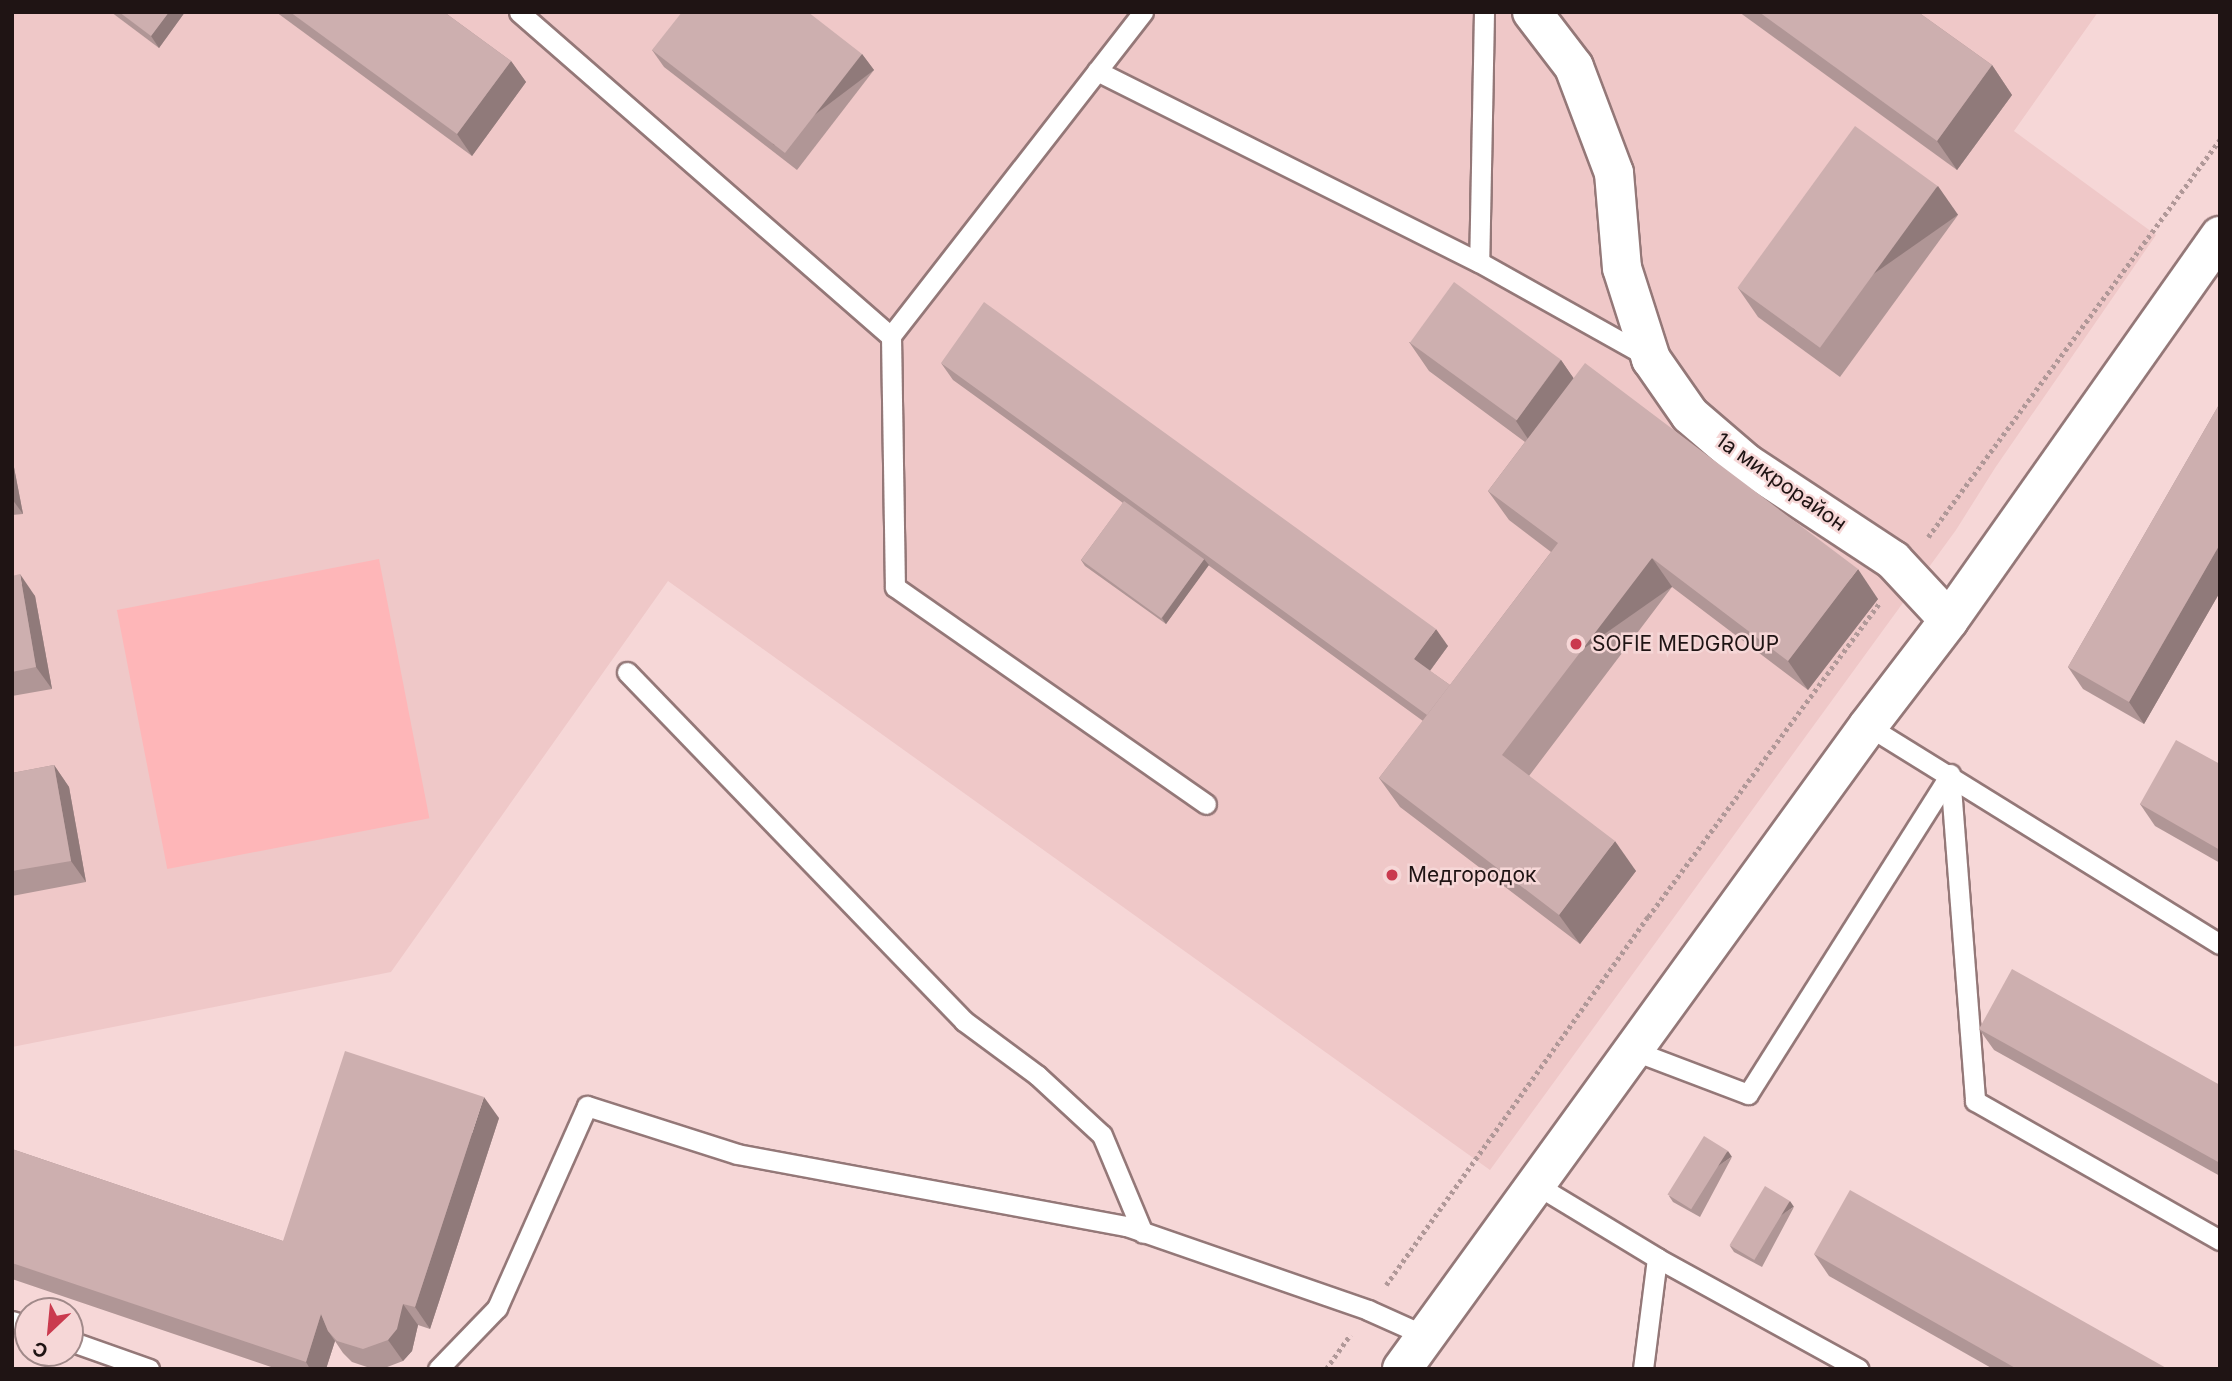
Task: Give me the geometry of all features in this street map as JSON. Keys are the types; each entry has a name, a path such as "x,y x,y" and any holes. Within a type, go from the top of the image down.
{"street":[{"name":"1а микрорайон","path":"1532,12 1574,67 1614,173 1622,268 1651,359 1690,415 1746,463 1893,560 1949,620"},
{"path":"1402,1369 1868,726 1949,620 2220,236"}],"lane":[{"path":"519,12 891,336"},
{"path":"1143,12 891,336 895,587 1206,804"},
{"path":"1479,262 1484,12"},
{"path":"1097,71 1479,262 1651,359"},
{"path":"627,673 964,1021 1037,1075 1102,1135 1143,1233"},
{"path":"1868,726 1950,774 2220,944"},
{"path":"1632,1050 1748,1094 1950,774"},
{"path":"1950,774 1975,1101 2220,1240"},
{"path":"438,1369 497,1308 586,1106 737,1154 1126,1226 1368,1310 1426,1336"},
{"path":"1535,1184 1657,1258 1859,1369"},
{"path":"1643,1369 1657,1258"},
{"path":"84,1346 149,1369"}],"path":[{"path":"1326,1369 1648,917 2220,140"}],"shaded area":[{"name":"Медгородок","path":"12,12 2098,12 2014,131 2156,235 1995,468 1956,530 1490,1170 668,581 391,972 12,1047"},
{"path":"379,559 429,818 167,869 117,610"}],"building":[{"path":"119,12 169,12 151,36"},
{"path":"290,12 444,12 511,61 457,134"},
{"path":"682,12 808,12 862,54 785,153 652,50"},
{"path":"1759,12 1918,12 1992,65 1937,141"},
{"path":"1855,126 1938,186 1820,348 1737,288"},
{"path":"1454,282 1561,360 1517,420 1410,343"},
{"path":"984,302 1436,629 1414,659 1450,685 1427,715 941,363"},
{"name":"SOFIE MEDGROUP","path":"1585,363 1858,569 1788,661 1652,558 1502,755 1615,841 1559,915 1379,778 1558,543 1488,491"},
{"path":"2220,403 2220,544 2129,702 2068,667"},
{"path":"1124,501 1204,559 1161,618 1081,560"},
{"path":"20,574 36,667 12,672 12,576"},
{"path":"2176,740 2220,764 2220,850 2140,804"},
{"path":"54,765 71,861 12,871 12,773"},
{"path":"2012,969 2220,1085 2220,1163 1979,1029"},
{"path":"345,1051 484,1097 415,1307 403,1304 397,1329 388,1340 363,1349 337,1341 328,1331 321,1314 306,1362 12,1263 12,1149 283,1241"},
{"path":"1704,1136 1728,1151 1691,1209 1667,1195"},
{"path":"1765,1186 1790,1201 1754,1260 1729,1245"},
{"path":"1850,1190 2168,1369 2017,1369 1814,1254"}],"place":[{"name":"SOFIE MEDGROUP","path":"1576,644"},
{"name":"Медгородок","path":"1392,875"}]}
